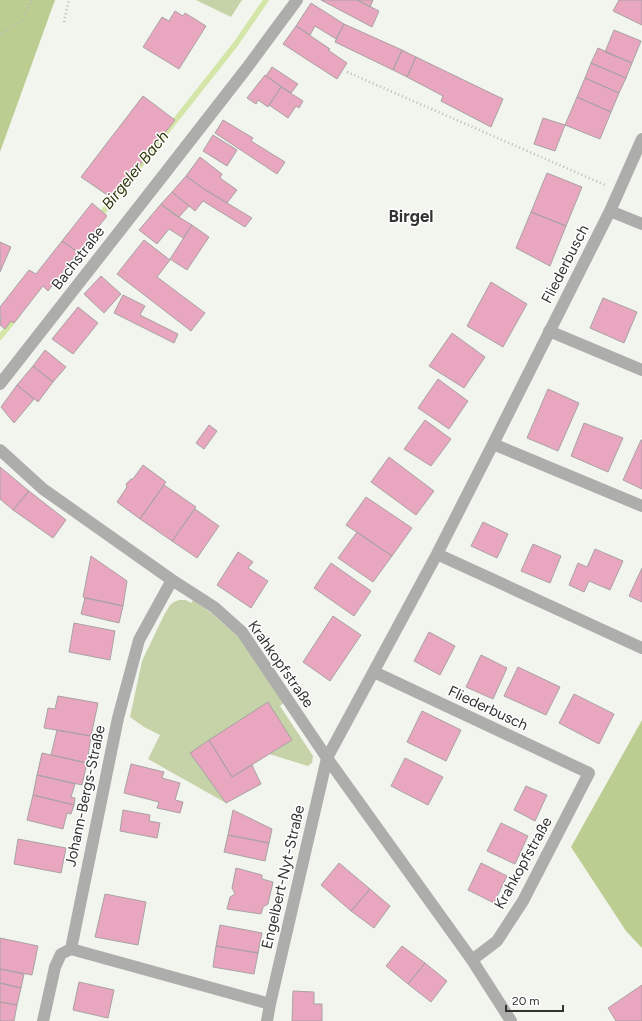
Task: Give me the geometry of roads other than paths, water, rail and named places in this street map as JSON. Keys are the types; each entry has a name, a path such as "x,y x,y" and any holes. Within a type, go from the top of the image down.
{"street":[{"name":"Bachstraße","path":"2,378 180,154 297,0"},
{"name":"Fliederbusch","path":"327,758 437,554 493,444 610,211 642,139"},
{"path":"610,211 642,224"},
{"path":"549,330 642,370"},
{"path":"493,444 642,506"},
{"name":"Krahkopfstraße","path":"0,450 43,489 172,580 214,607 242,632 327,758 472,960 511,1021"},
{"path":"437,554 642,648"},
{"name":"Johann-Bergs-Straße","path":"71,948 118,718 139,640 172,580"},
{"name":"Fliederbusch","path":"374,672 589,773"},
{"name":"Engelbert-Nyt-Straße","path":"267,1021 327,758"},
{"name":"Krahkopfstraße","path":"472,960 497,941 522,901 589,773"},
{"path":"43,1021 55,967 60,954 71,948 270,1004"}],"waterway":[{"name":"Birgeler Bach","path":"99,217 235,45 266,0"},
{"name":"Birgeler Bach","path":"0,337 17,316"}],"district":[{"name":"Birgel","path":"411,216"}]}
